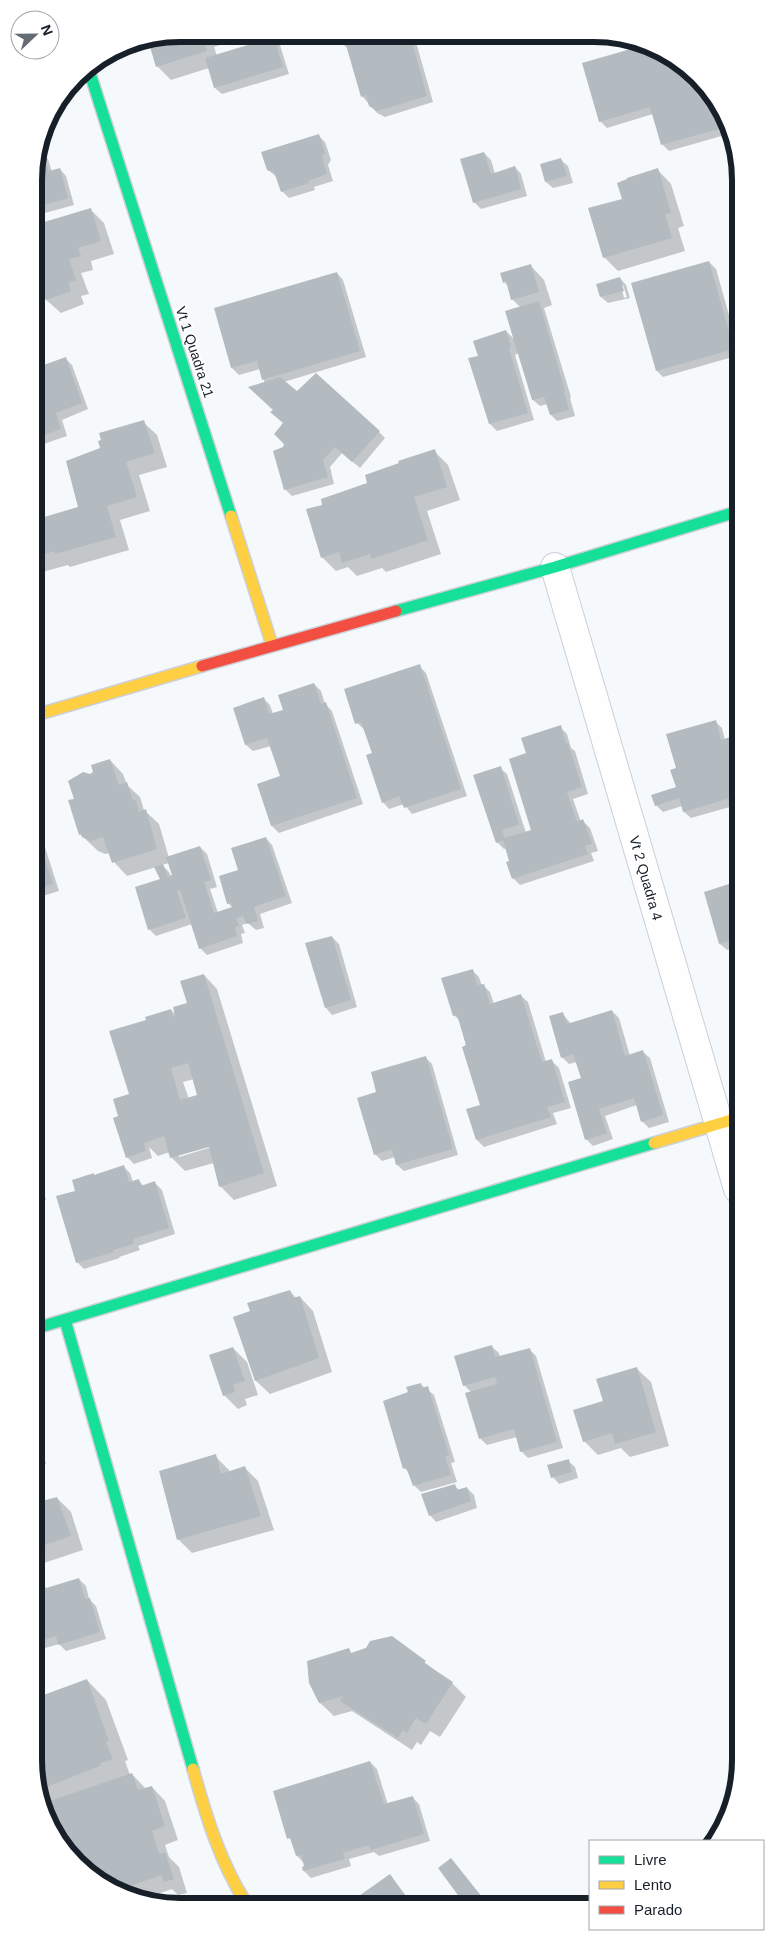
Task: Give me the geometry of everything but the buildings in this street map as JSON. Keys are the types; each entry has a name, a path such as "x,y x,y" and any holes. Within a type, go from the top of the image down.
{"street":[{"name":"Vt 1 Quadra 21","path":"91,76 272,645"},
{"path":"43,713 272,645 555,567 732,513"},
{"name":"Vt 2 Quadra 4","path":"555,567 728,1121 731,1144"},
{"path":"43,1326 728,1121"},
{"path":"65,1320 205,1813 223,1861 243,1898"}],"traffic: fast":[{"path":"91,76 231,516"},
{"path":"396,611 555,567 732,513"},
{"path":"43,1326 654,1143"},
{"path":"65,1320 193,1769"}],"traffic: slow":[{"path":"231,516 272,645"},
{"path":"43,713 202,666"},
{"path":"654,1143 731,1120"},
{"path":"193,1769 221,1855 243,1898"}],"traffic: jam":[{"path":"202,666 396,611"}]}
